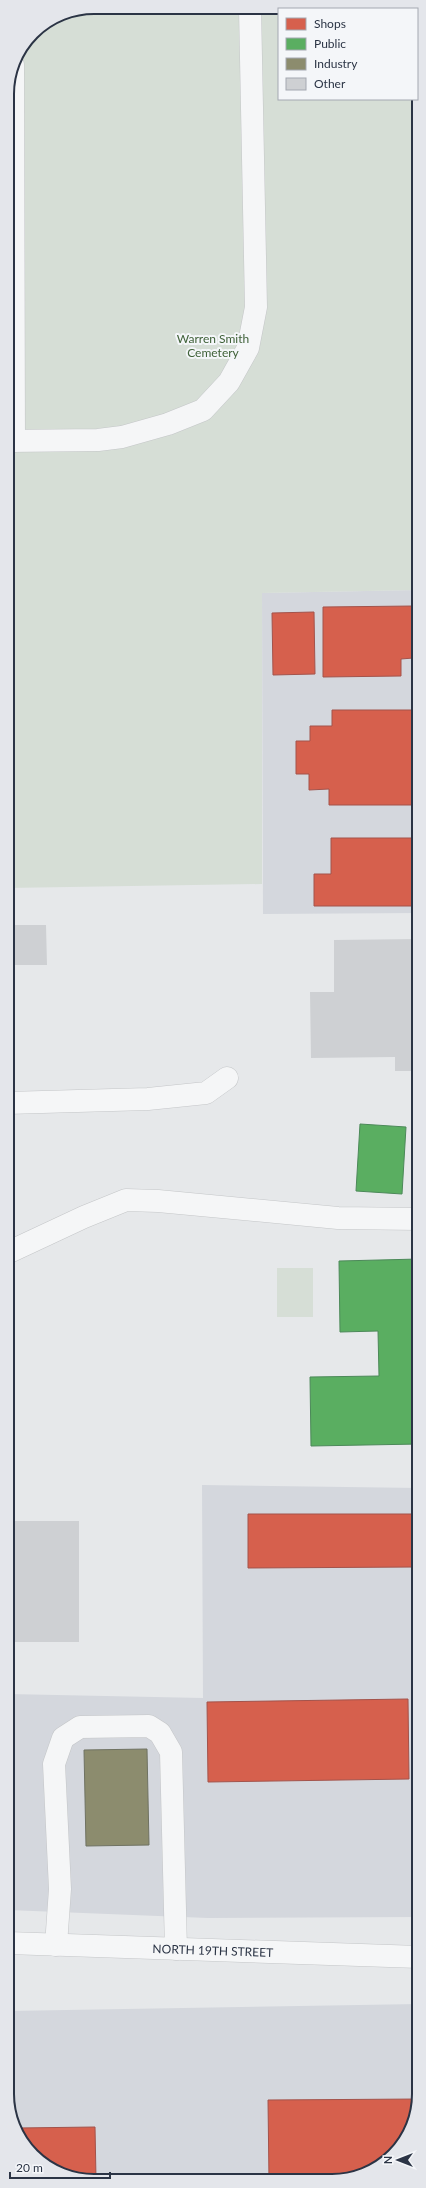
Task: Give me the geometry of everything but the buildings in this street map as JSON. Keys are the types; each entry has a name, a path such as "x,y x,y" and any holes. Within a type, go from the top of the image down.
{"street":[{"path":"14,441 98,440 122,437 168,424 203,410 229,382 248,348 256,307 250,14"},
{"path":"14,1103 148,1099 206,1093 227,1078"},
{"path":"14,1250 84,1217 126,1200 158,1201 338,1218 412,1218"},
{"path":"56,1944 60,1889 54,1764 63,1738 80,1727 149,1726 160,1733 171,1752 176,1949"},
{"name":"NORTH 19TH STREET","path":"14,1943 412,1957"}],"shaded area":[{"path":"412,590 412,913 263,914 262,593"},
{"path":"202,1485 412,1488 412,1917 208,1918 14,1910 14,1694 203,1698"},
{"path":"412,2004 412,2100 408,2120 398,2140 378,2140 378,2160 358,2170 332,2174 88,2174 68,2170 45,2158 27,2139 18,2120 14,2094 14,2011"}],"green space":[{"name":"Warren Smith Cemetery","path":"88,14 278,14 278,100 412,100 412,590 262,593 262,884 14,888 14,88 20,63 30,45 49,27 68,18"},
{"path":"277,1268 313,1268 313,1317 277,1317"}]}
